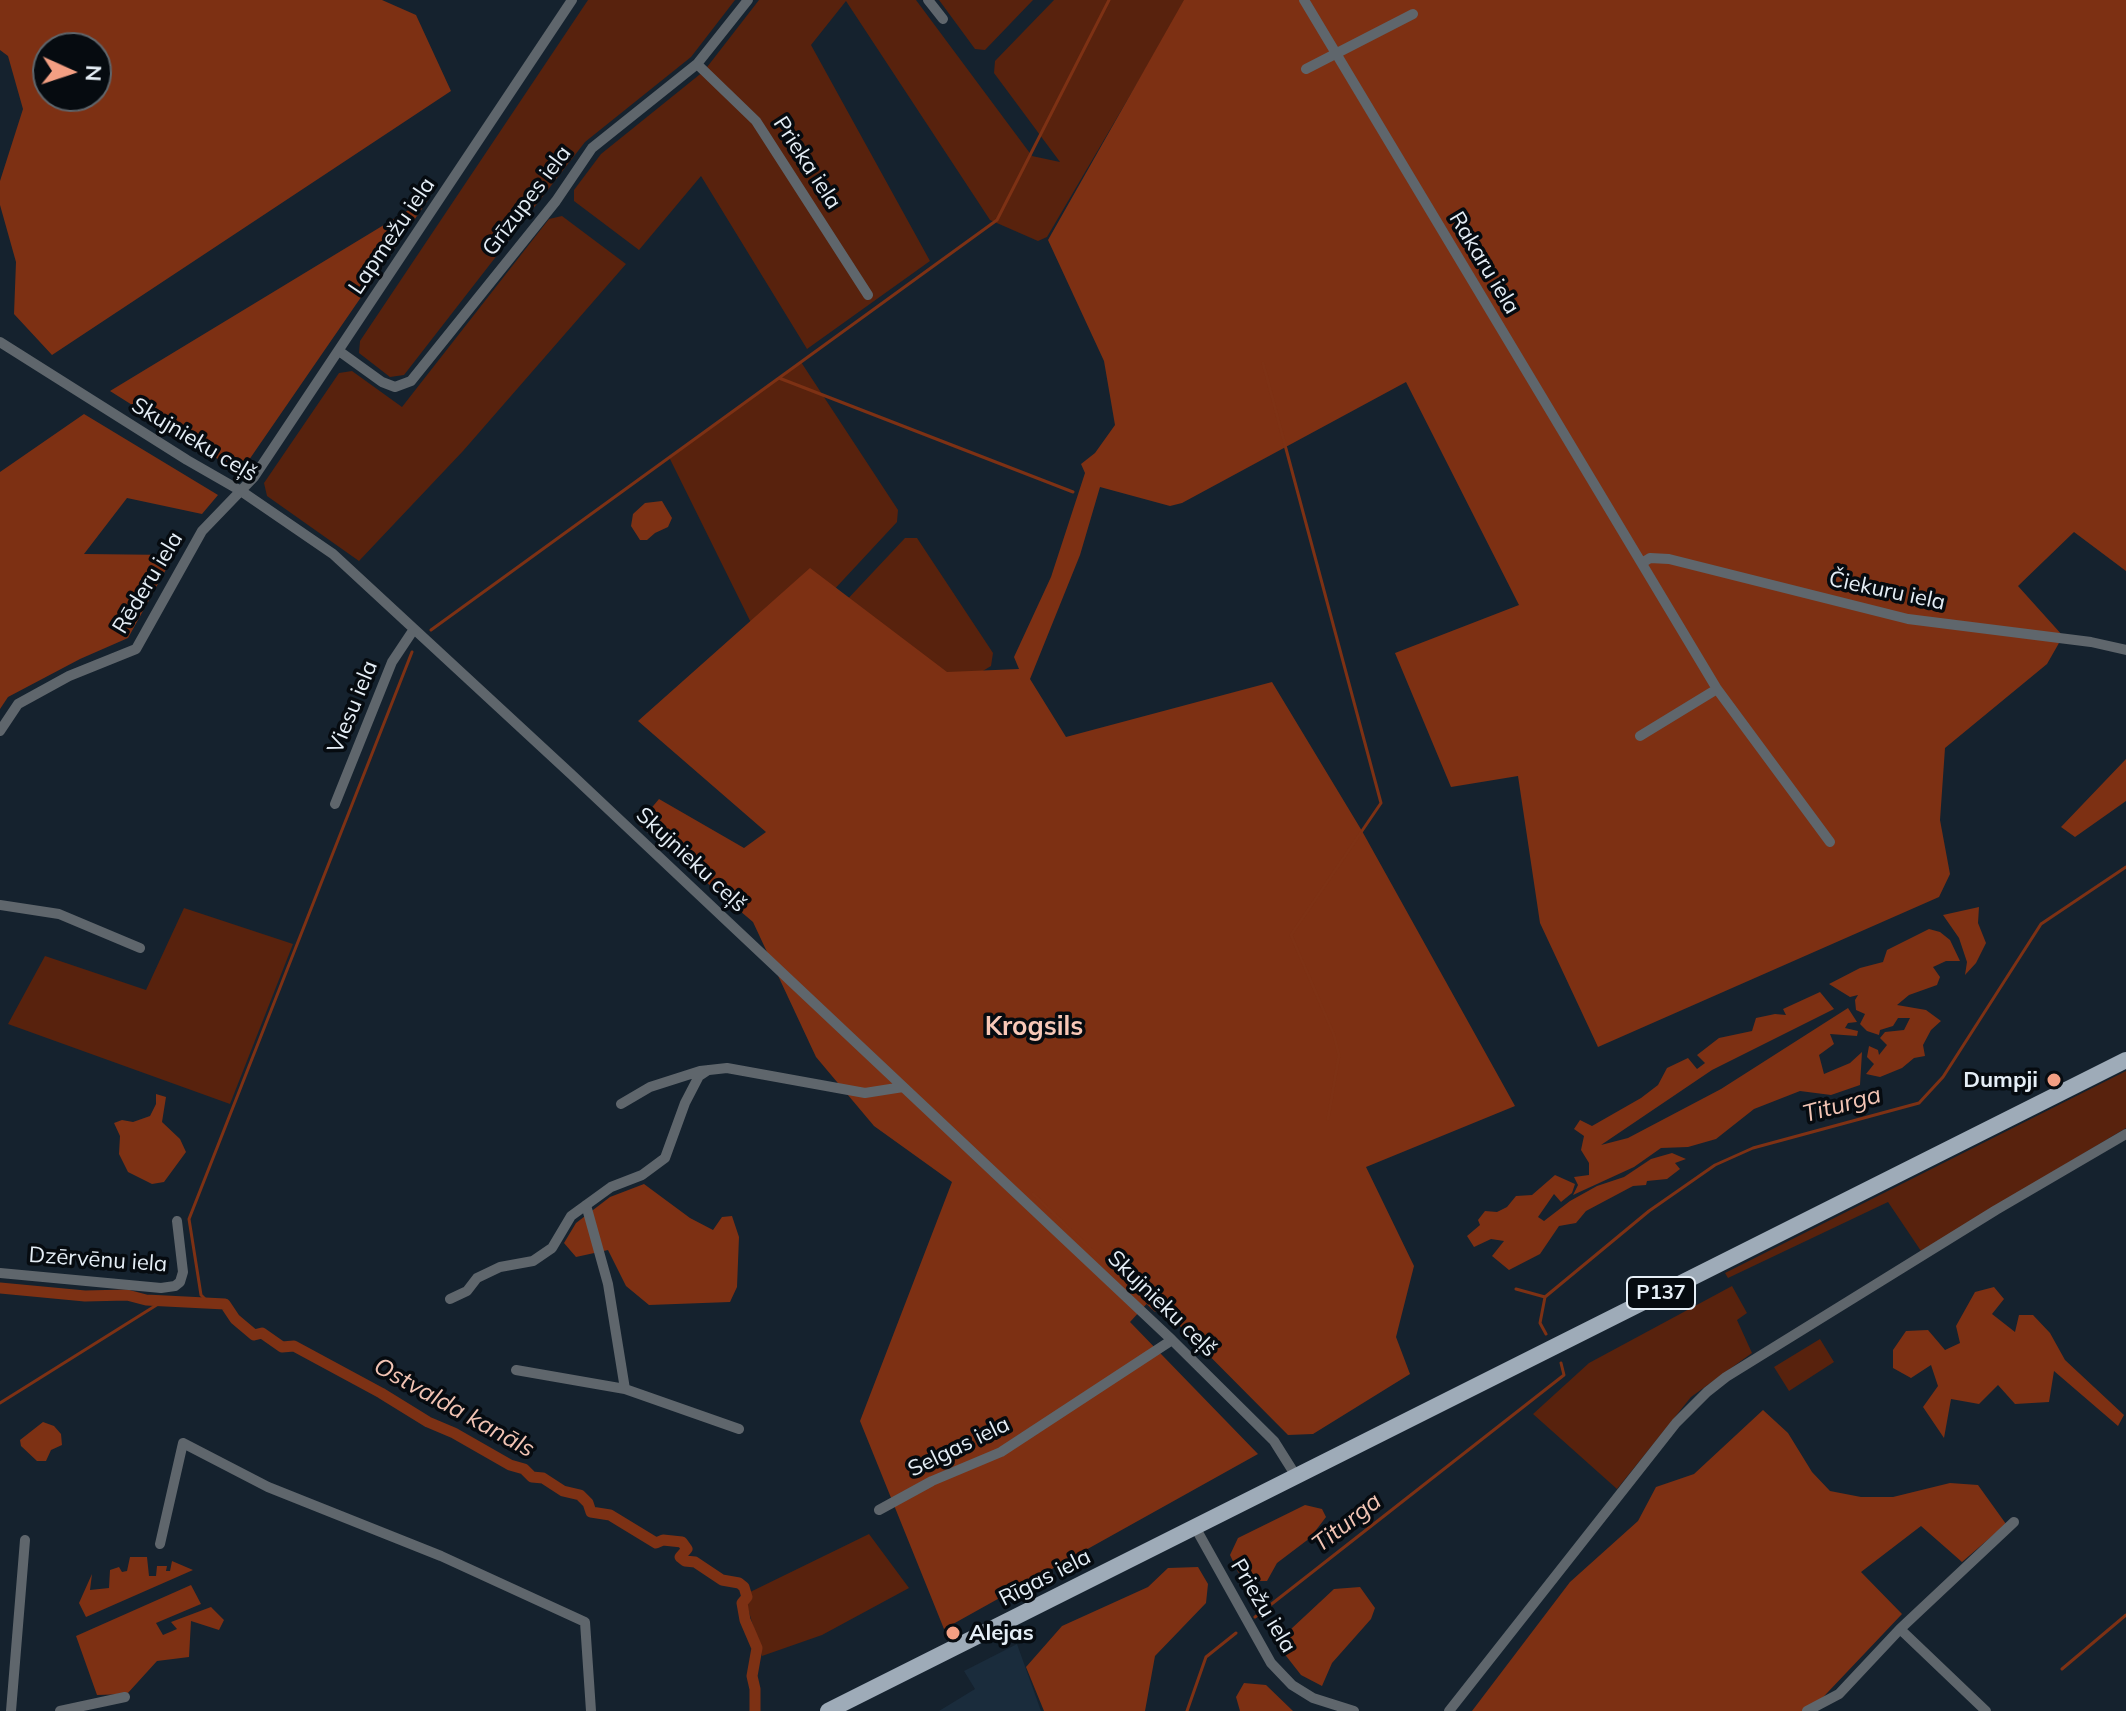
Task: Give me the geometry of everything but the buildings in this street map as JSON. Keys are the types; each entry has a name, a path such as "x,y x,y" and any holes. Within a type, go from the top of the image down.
{"main road":[{"name":"P137","path":"1195,1527 2126,1060"},
{"name":"Rīgas iela","path":"828,1711 1195,1527"}],"street":[{"name":"Lapmežu iela","path":"241,491 254,477 339,351 572,0"},
{"name":"Grīzupes iela","path":"339,351 382,382 395,387 411,381 556,201 592,148 697,64 748,0"},
{"path":"928,0 943,19"},
{"name":"Rakaru iela","path":"1304,0 1717,689 1830,842"},
{"path":"1306,69 1413,14"},
{"name":"Prieka iela","path":"697,64 756,121 868,295"},
{"name":"Skujnieku ceļš","path":"0,342 241,491 333,554 1172,1340 1274,1441 1296,1476"},
{"name":"Rēderu iela","path":"0,731 18,704 69,676 136,649 202,531 241,491"},
{"name":"Čiekuru iela","path":"1642,563 1650,558 1669,559 1908,619 2091,642 2126,650"},
{"name":"Viesu iela","path":"335,804 392,662 414,629"},
{"path":"1640,736 1717,689"},
{"path":"0,905 59,914 140,948"},
{"path":"621,1104 650,1087 708,1070 727,1068 865,1093 903,1087"},
{"path":"450,1299 467,1291 477,1278 500,1267 533,1261 552,1248 571,1216 611,1187 642,1175 665,1158 685,1103 699,1076 708,1070"},
{"path":"1449,1711 1676,1423 1707,1392 1726,1377 1983,1218 2126,1134"},
{"path":"586,1205 608,1284 625,1389"},
{"name":"Dzērvēnu iela","path":"0,1273 161,1288 175,1286 183,1272 177,1221"},
{"name":"Selgas iela","path":"879,1510 932,1481 1001,1452 1172,1340"},
{"path":"516,1370 625,1389 739,1429"},
{"path":"160,1544 183,1443 268,1487 441,1556 585,1622 591,1711"},
{"path":"1807,1711 1839,1694 1900,1629 2014,1522"},
{"name":"Priežu iela","path":"1195,1527 1271,1663 1292,1685 1313,1698 1354,1711"},
{"path":"11,1711 25,1540"},
{"path":"1900,1629 1986,1711"},
{"path":"60,1711 125,1697"}],"shaded area":[{"path":"0,0 382,0 416,15 451,91 52,355 14,314 16,262 0,205 0,181 23,109 8,56 0,50"},
{"path":"588,0 735,0 691,57 585,142 404,375 390,377 359,353 360,341"},
{"path":"759,0 916,0 1032,156 1060,162 994,73 995,61 1054,0 1186,0 1047,237 1038,241 990,220 846,1 811,45 930,261 807,349 701,176 639,250 574,201 574,190 601,154 704,71"},
{"path":"939,0 1033,0 985,50 975,49"},
{"path":"1184,0 2126,0 2126,571 2074,532 2018,586 2063,636 2047,664 1945,748 1940,820 1950,874 1939,897 1598,1047 1540,923 1518,776 1451,787 1395,653 1519,605 1406,382 1182,503 1170,506 1100,487 1080,555 1030,679 1066,737 1272,682 1362,831 1515,1106 1366,1167 1414,1266 1396,1337 1410,1374 1313,1434 1288,1435 1152,1298 1130,1322 1258,1454 944,1629 860,1421 952,1182 874,1126 816,1057 753,922 638,824 659,799 744,848 766,832 638,721 810,568 947,672 1019,669 1014,657 1051,577 1085,473 1081,464 1095,453 1115,425 1104,361 1048,240"},
{"path":"430,197 240,473 110,391"},
{"path":"562,216 626,264 463,451 359,561 267,496 264,483 339,373 352,371 402,407 549,219"},
{"path":"801,362 898,510 897,522 777,651 765,651 669,457"},
{"path":"84,414 218,495 202,514 127,498 84,554 174,555 128,638 8,697 0,709 0,472"},
{"path":"662,501 672,518 668,527 647,540 640,540 631,526 633,514 645,503"},
{"path":"905,538 917,538 993,653 991,666 833,762 782,669"},
{"path":"2126,759 2126,801 2075,837 2061,827"},
{"path":"1979,907 1978,923 1986,943 1976,963 1965,975 1967,962 1959,938 1943,915"},
{"path":"184,908 293,944 230,1104 8,1024 45,956 146,990"},
{"path":"1929,929 1940,932 1950,940 1960,961 1946,961 1933,967 1940,977 1937,985 1909,995 1897,1005 1926,1010 1941,1021 1931,1030 1923,1045 1925,1056 1914,1058 1902,1068 1880,1077 1866,1074 1874,1064 1867,1057 1869,1046 1878,1050 1879,1055 1887,1045 1880,1038 1885,1032 1904,1030 1910,1018 1898,1018 1893,1026 1880,1030 1879,1035 1867,1031 1860,1024 1865,1014 1856,1010 1858,995 1850,997 1829,984 1860,968 1883,962 1887,950"},
{"path":"1820,992 1834,1009 1712,1070 1601,1145 1628,1138 1721,1089 1848,1008 1857,1022 1848,1023 1845,1028 1858,1031 1857,1036 1830,1034 1834,1044 1819,1055 1824,1074 1850,1063 1862,1052 1860,1085 1831,1095 1800,1091 1754,1109 1716,1139 1688,1147 1661,1148 1634,1167 1573,1195 1578,1185 1574,1177 1589,1175 1589,1163 1581,1150 1584,1136 1574,1129 1580,1120 1592,1126 1658,1085 1667,1068 1688,1058 1697,1069 1705,1063 1697,1055 1719,1038 1752,1031 1756,1018 1786,1015 1783,1009"},
{"path":"2126,1071 2126,1128 1921,1251 1888,1202 1728,1278 1725,1273"},
{"path":"156,1094 166,1097 162,1122 180,1139 186,1152 164,1182 152,1184 128,1172 119,1154 120,1136 114,1123 122,1120 133,1122 150,1116 156,1104"},
{"path":"1672,1153 1686,1159 1675,1163 1680,1169 1667,1179 1633,1186 1586,1211 1576,1223 1559,1226 1540,1254 1509,1270 1492,1256 1504,1241 1491,1239 1474,1247 1467,1236 1480,1225 1478,1220 1485,1211 1497,1212 1507,1207 1516,1196 1532,1195 1555,1175 1575,1184 1572,1193 1561,1202 1554,1194 1538,1217 1544,1221 1597,1186 1624,1177 1651,1159"},
{"path":"644,1184 690,1218 713,1230 722,1217 732,1216 739,1237 737,1287 730,1302 649,1305 626,1286 608,1250 576,1257 564,1243 576,1223 610,1197"},
{"path":"1732,1286 1747,1313 1737,1320 1752,1353 1691,1397 1617,1489 1533,1414 1589,1363"},
{"path":"1994,1287 2004,1299 1992,1314 2015,1332 2019,1315 2033,1315 2050,1333 2065,1360 2124,1415 2118,1426 2054,1371 2049,1402 2015,1404 1998,1385 1979,1404 1951,1399 1944,1438 1923,1407 1938,1386 1931,1365 1911,1378 1893,1368 1893,1350 1906,1331 1928,1330 1945,1350 1960,1343 1956,1326 1975,1292"},
{"path":"1820,1339 1834,1362 1789,1391 1774,1367"},
{"path":"1763,1410 1788,1433 1812,1472 1830,1491 1861,1497 1893,1497 1950,1483 1978,1485 2006,1524 1962,1562 1921,1526 1861,1572 1902,1614 1810,1711 1472,1711 1570,1582 1638,1521 1656,1487 1694,1474"},
{"path":"43,1422 54,1426 61,1434 62,1445 51,1450 46,1461 37,1461 21,1446 20,1440"},
{"path":"1305,1505 1322,1509 1326,1517 1310,1538 1277,1563 1267,1581 1248,1581 1238,1572 1230,1555 1238,1538"},
{"path":"869,1534 909,1588 822,1635 762,1656 744,1595"},
{"path":"130,1557 147,1557 149,1576 156,1576 157,1566 167,1566 166,1571 170,1571 172,1561 193,1570 86,1617 79,1603 92,1574 90,1590 109,1588 110,1570 119,1567 122,1572 127,1571"},
{"path":"1198,1567 1208,1584 1206,1603 1155,1656 1145,1711 1044,1711 1026,1667 1062,1626 1148,1587 1168,1568"},
{"path":"191,1585 201,1604 156,1623 163,1635 177,1629 171,1622 211,1607 224,1620 219,1630 191,1621 189,1657 157,1661 127,1694 97,1695 76,1636"},
{"path":"1360,1587 1375,1608 1371,1619 1332,1663 1322,1686 1301,1675 1276,1643 1334,1589"},
{"path":"1017,1644 1041,1711 939,1711 975,1689 964,1671"},
{"path":"1244,1683 1266,1685 1293,1711 1240,1711 1236,1697"}],"waterway":[{"path":"431,630 997,220 1109,0"},
{"path":"1263,363 1381,803 1291,935 1334,1035 1339,1055 1328,1119"},
{"path":"779,378 1073,492"},
{"path":"208,1302 201,1295 189,1219 412,652"},
{"name":"Titurga","path":"1546,1334 1540,1323 1545,1297 1649,1211 1715,1165 1753,1148 1919,1103 1943,1077 2041,924 2126,867"},
{"path":"1033,1194 1155,1310"},
{"name":"Ostvalda kanāls","path":"0,1288 225,1304 235,1319 254,1335 262,1333 282,1347 294,1346 428,1422 510,1465 524,1469 532,1477 543,1478 563,1491 580,1495 591,1512 610,1515 656,1543 663,1540 682,1542 687,1549 680,1557 685,1561 695,1562 722,1580 744,1587 747,1597 742,1603 745,1620 757,1648 752,1676 755,1711"},
{"path":"1516,1289 1545,1297"},
{"path":"0,1403 163,1301"},
{"name":"Titurga","path":"1255,1617 1564,1375 1561,1363"},
{"path":"2062,1669 2126,1615"},
{"name":"Titurga","path":"1187,1711 1206,1657 1236,1633"}],"place":[{"name":"Dumpji","path":"2054,1080"},
{"name":"Alejas","path":"953,1633"}],"district":[{"name":"Krogsils","path":"1034,1027"}]}
